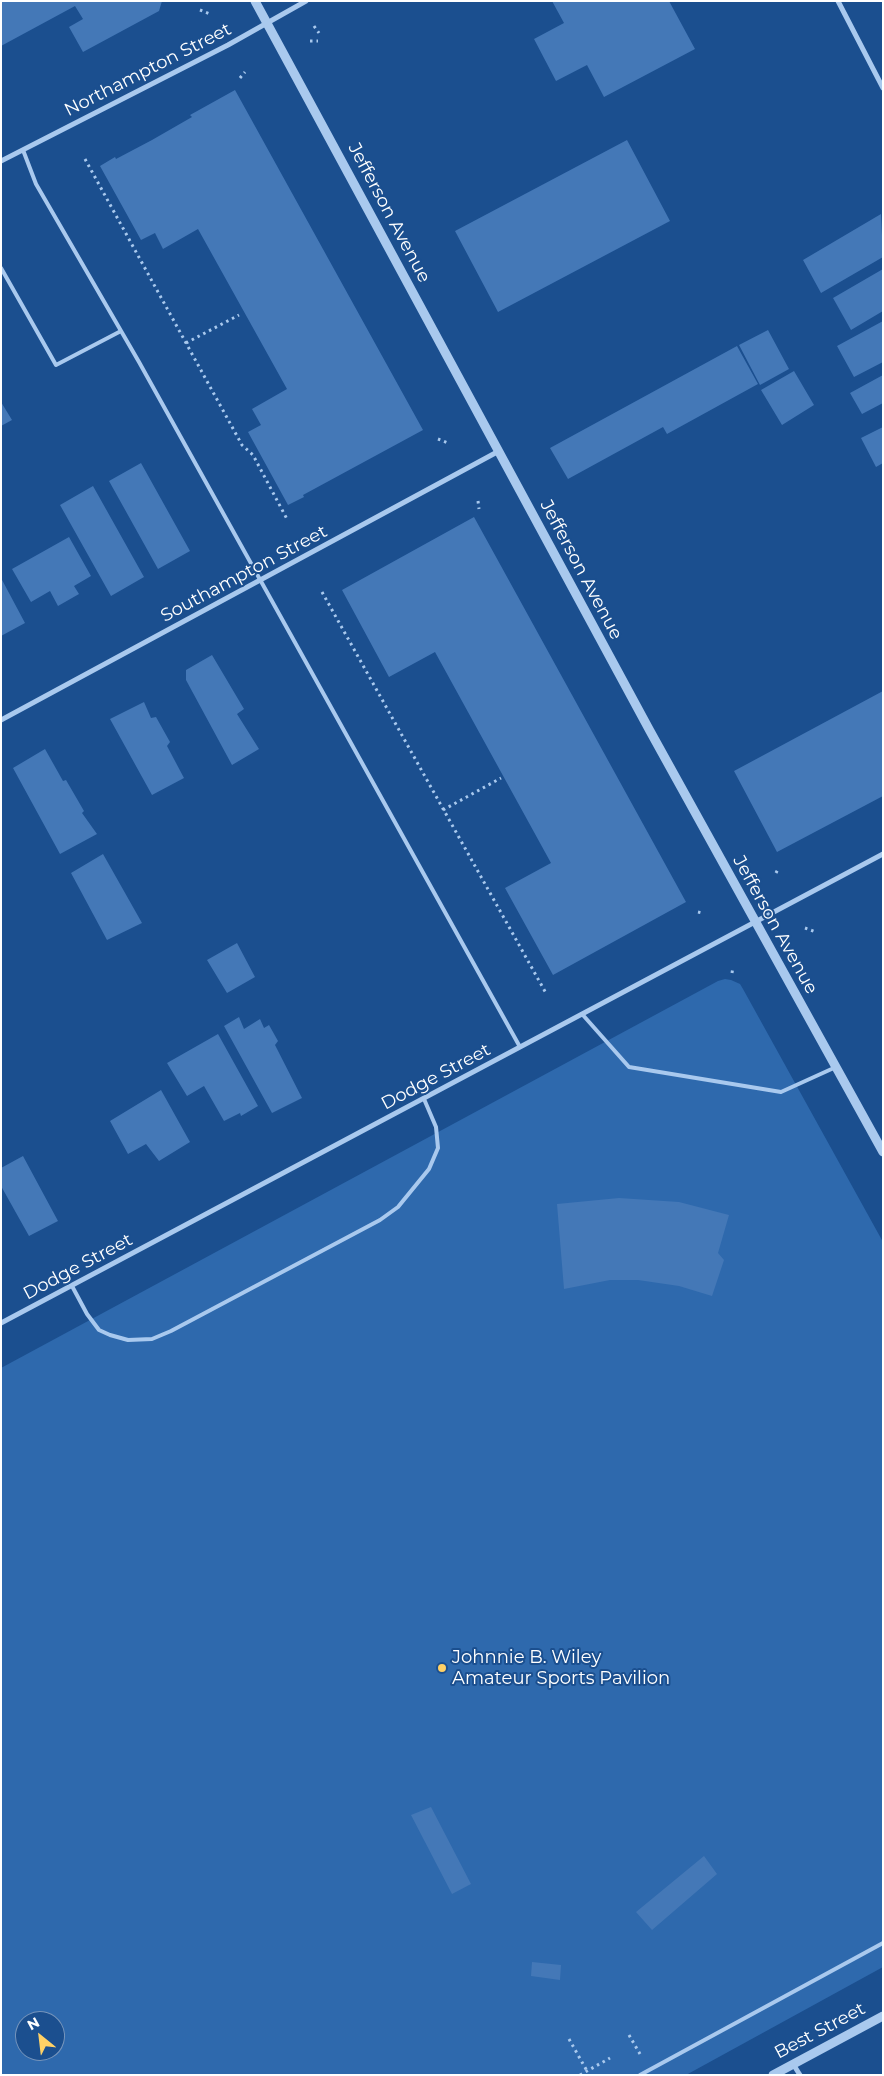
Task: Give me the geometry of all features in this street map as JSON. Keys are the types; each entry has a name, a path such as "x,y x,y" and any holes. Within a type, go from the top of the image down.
{"street":[{"name":"Jefferson Avenue","path":"255,1 755,922 883,1152"},
{"name":"Northampton Street","path":"1,161 267,24 306,1"},
{"path":"838,1 883,88"},
{"name":"Southampton Street","path":"1,720 499,452"},
{"name":"Dodge Street","path":"1,1323 883,854"},
{"name":"Best Street","path":"773,2075 883,2016"},
{"path":"793,2064 800,2075"}],"lane":[{"path":"23,150 36,184 121,331 520,1047"},
{"path":"1,268 56,365 121,331"},
{"path":"582,1014 629,1067 781,1092 836,1067"},
{"path":"72,1286 87,1314 99,1330 110,1335 128,1340 152,1339 189,1322 380,1220 398,1207 429,1169 438,1148 436,1127 424,1099"},
{"path":"640,2075 883,1943"}],"path":[{"path":"200,10 210,14"},
{"path":"314,26 319,33"},
{"path":"310,41 318,41"},
{"path":"240,78 245,72"},
{"path":"85,159 242,445 252,455 288,521"},
{"path":"186,343 239,314"},
{"path":"438,440 448,443"},
{"path":"478,501 479,509"},
{"path":"322,592 547,995"},
{"path":"443,810 501,778"},
{"path":"805,928 816,932"},
{"path":"732,973 733,967"},
{"path":"630,2035 641,2057"},
{"path":"569,2038 587,2070"},
{"path":"580,2075 610,2058"}],"shaded area":[{"name":"Johnnie B. Wiley Amateur Sports Pavilion","path":"725,979 740,984 883,1242 883,1967 686,2075 1,2075 1,1368 718,981"}],"building":[{"path":"1,1 162,1 159,11 83,52 69,27 83,19 75,6 1,46"},
{"path":"552,1 669,1 695,49 604,97 587,65 556,81 534,39 564,23"},
{"path":"235,90 423,430 288,505 248,432 261,425 252,409 287,389 198,229 163,249 155,233 141,240 100,166 152,140 192,117 190,115"},
{"path":"627,140 670,221 498,312 455,231"},
{"path":"881,214 883,257 821,293 803,260"},
{"path":"883,269 883,311 851,330 833,298"},
{"path":"883,321 883,362 854,377 837,346"},
{"path":"768,330 789,369 760,385 739,345"},
{"path":"737,346 758,384 667,434 663,427 568,479 550,448"},
{"path":"794,371 814,405 782,425 761,390"},
{"path":"883,375 883,403 862,414 850,393"},
{"path":"1,402 12,420 1,426"},
{"path":"883,427 883,463 876,467 861,438"},
{"path":"141,463 190,551 158,569 109,481"},
{"path":"93,486 144,577 111,596 60,505"},
{"path":"474,517 686,902 553,975 505,888 551,863 435,652 389,677 342,590"},
{"path":"69,537 91,576 74,586 79,594 58,606 50,591 31,602 12,569"},
{"path":"1,578 25,623 1,636"},
{"path":"212,655 244,709 237,714 259,749 232,765 186,680 186,670"},
{"path":"883,691 883,796 777,852 734,771"},
{"path":"144,702 151,718 156,717 170,742 167,746 184,778 152,795 110,719"},
{"path":"45,749 63,781 66,780 84,811 82,813 97,834 60,854 13,768"},
{"path":"103,854 142,923 107,940 71,873"},
{"path":"237,943 255,977 227,993 207,960"},
{"path":"239,1017 244,1029 260,1019 264,1028 269,1025 278,1041 275,1045 302,1098 272,1113 224,1026"},
{"path":"218,1034 258,1106 241,1116 240,1113 224,1121 204,1086 187,1096 167,1063"},
{"path":"161,1090 190,1142 159,1161 146,1144 128,1154 110,1121"},
{"path":"23,1156 58,1221 29,1236 1,1186 1,1168"},
{"path":"619,1198 679,1202 729,1215 718,1253 724,1260 712,1296 679,1286 638,1280 610,1280 564,1289 557,1204"},
{"path":"431,1807 471,1884 452,1894 411,1815"},
{"path":"704,1856 717,1874 652,1930 636,1912"},
{"path":"532,1962 561,1965 560,1980 531,1976"}],"place":[{"name":"Johnnie B. Wiley Amateur Sports Pavilion","path":"442,1668"}]}
